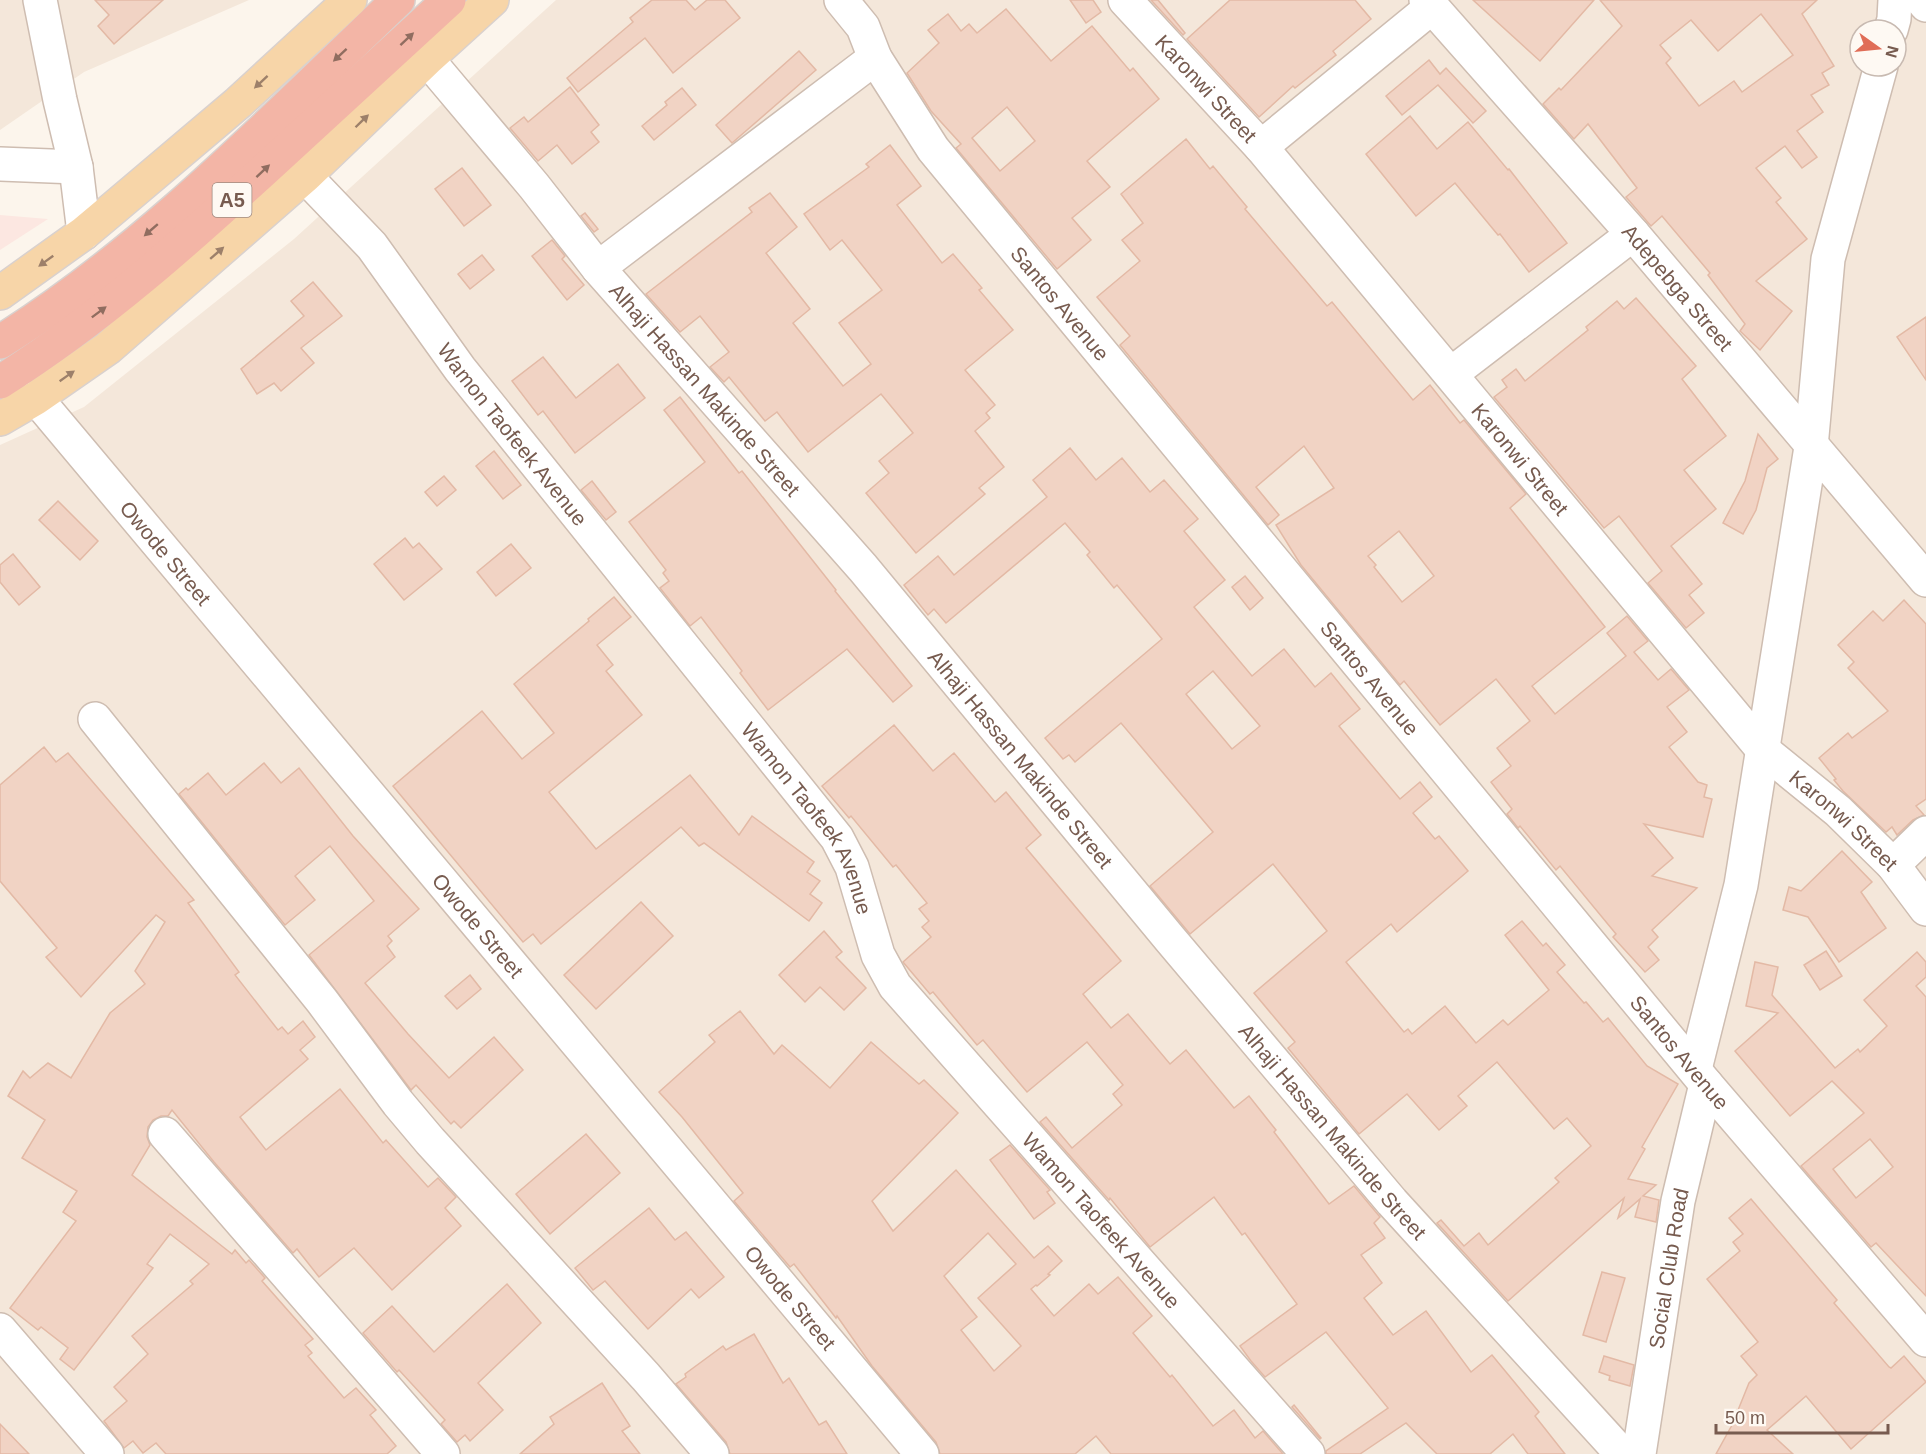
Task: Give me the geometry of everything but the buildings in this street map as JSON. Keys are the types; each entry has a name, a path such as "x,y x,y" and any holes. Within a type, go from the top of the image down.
{"highway":[{"name":"A5","path":"0,342 39,318 120,257 212,176 398,0"},
{"name":"A5","path":"0,382 47,352 136,284 232,200 449,0"}],"main road":[{"path":"0,293 84,233 238,103 350,0"},
{"path":"0,419 36,398 108,348 305,176 492,0"},
{"path":"0,441 36,398"}],"street":[{"path":"40,0 76,167 84,233"},
{"name":"Santos Avenue","path":"841,0 863,27 875,58 933,149 1701,1077 1926,1340"},
{"name":"Karonwi Street","path":"1125,0 1261,147 1763,750 1838,811 1893,865 1926,909"},
{"path":"1894,18 1895,0"},
{"path":"1922,0 1926,5"},
{"path":"1261,147 1429,4"},
{"name":"Adepebga Street","path":"1429,4 1633,234 1811,447 1926,580"},
{"path":"598,268 875,58"},
{"name":"Alhaji Hassan Makinde Street","path":"427,59 534,186 598,268 863,568 1170,939 1392,1202 1622,1454"},
{"name":"Social Club Road","path":"1639,1454 1678,1201 1741,885 1811,447 1828,259 1878,78"},
{"path":"0,164 76,167"},
{"name":"Wamon Taofeek Avenue","path":"305,176 372,246 460,369 837,838 852,867 878,955 896,986 1308,1454"},
{"path":"1451,374 1633,234"},
{"name":"Owode Street","path":"36,398 922,1454"},
{"path":"95,719 322,1001 398,1103 646,1377 712,1454"},
{"path":"1893,865 1926,833"},
{"path":"165,1134 443,1454"},
{"path":"0,1330 107,1454"}],"shaded area":[{"path":"0,0 249,0 84,72 0,130"},
{"path":"556,0 1926,0 1926,1454 0,1454 0,445 84,407 294,239"},
{"path":"0,215 48,219 0,250"}]}
